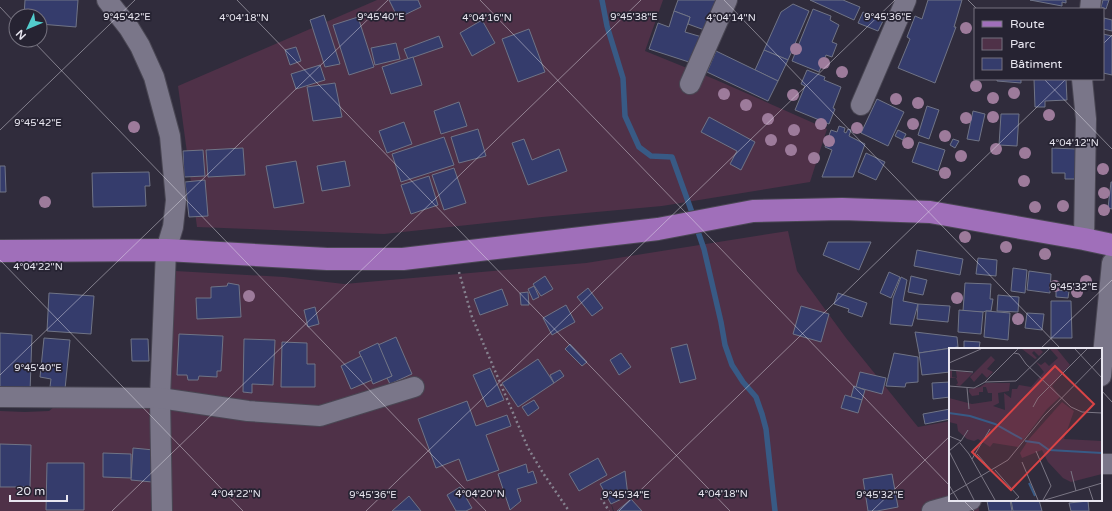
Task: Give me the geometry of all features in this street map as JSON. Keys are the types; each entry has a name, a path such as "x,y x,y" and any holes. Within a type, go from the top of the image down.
{"main road":[{"path":"0,251 166,250 327,259 402,259 658,228 753,211 842,209 930,212 1112,245"}],"street":[{"path":"107,0 129,28 154,77 170,136 176,200 173,227 166,250 160,398 162,511"},
{"path":"690,84 727,0"},
{"path":"861,105 906,0"},
{"path":"1082,80 1086,119 1084,239"},
{"path":"1102,366 1112,263"},
{"path":"0,397 160,398 248,411 320,416 414,387"},
{"path":"932,511 967,501"}],"path":[{"path":"452,253 472,317 528,448 569,511"},
{"path":"601,498 609,511"}],"green space":[{"path":"377,0 663,0 645,51 714,79 827,129 810,182 662,206 384,234 197,227 178,86"},
{"path":"788,231 797,271 846,338 918,427 949,421 949,501 978,501 979,511 614,511 609,497 613,511 0,511 0,411 49,411 60,402 152,401 175,271 284,277 344,284 586,263"}],"building":[{"path":"25,0 78,0 76,27 48,25 48,8 24,8"},
{"path":"389,0 418,0 421,7 398,18"},
{"path":"678,0 721,0 710,32 688,24 690,17 674,11"},
{"path":"810,0 843,0 860,7 854,20"},
{"path":"928,0 962,0 954,27 956,27 935,83 898,68 910,39 907,37 915,16 922,19"},
{"path":"1030,0 1066,0 1066,3 1062,2 1062,6"},
{"path":"1103,0 1109,0 1106,9 1101,7"},
{"path":"793,4 809,11 788,60 764,50 781,12"},
{"path":"813,9 831,16 830,20 839,25 832,42 837,44 832,57 826,55 819,72 792,61"},
{"path":"674,11 690,17 685,32 702,37 695,64 649,49 658,23 669,27"},
{"path":"863,12 883,21 878,31 858,23"},
{"path":"324,15 340,64 325,67 310,20"},
{"path":"358,17 374,67 349,75 333,25"},
{"path":"1104,18 1112,20 1112,31 1104,29"},
{"path":"482,20 495,43 472,56 460,33"},
{"path":"529,29 545,72 518,82 502,39"},
{"path":"1104,34 1112,36 1112,75 1104,73"},
{"path":"439,36 443,47 408,59 404,49"},
{"path":"396,43 400,59 375,65 371,48"},
{"path":"296,47 301,61 290,65 285,50"},
{"path":"764,50 788,60 778,81 755,70"},
{"path":"716,51 778,81 768,101 707,72"},
{"path":"413,57 422,85 391,94 382,67"},
{"path":"320,65 325,80 296,89 291,74"},
{"path":"807,70 825,77 824,80 841,87 829,124 795,110 805,86 801,84"},
{"path":"1021,80 1021,83 997,81"},
{"path":"1034,80 1066,80 1067,100 1045,101 1045,107 1035,107"},
{"path":"335,83 342,117 313,121 307,87"},
{"path":"877,99 904,112 888,146 861,133"},
{"path":"459,102 467,126 441,134 434,111"},
{"path":"927,106 939,110 929,139 918,135"},
{"path":"973,111 985,114 979,141 967,139"},
{"path":"1001,114 1019,114 1017,146 999,145"},
{"path":"709,117 755,142 741,170 730,164 737,151 701,132"},
{"path":"404,122 412,144 387,153 379,131"},
{"path":"839,126 845,128 844,132 846,133 848,129 851,130 849,136 865,144 853,177 822,177 832,150 825,147 831,130 837,132"},
{"path":"478,129 486,156 459,163 451,137"},
{"path":"898,130 906,134 903,140 895,136"},
{"path":"444,137 454,165 401,182 392,154"},
{"path":"524,139 532,160 559,149 567,171 528,185 512,143"},
{"path":"953,139 959,141 955,148 950,145"},
{"path":"919,142 945,150 938,171 912,162"},
{"path":"243,148 245,175 208,177 206,150"},
{"path":"1052,148 1076,149 1076,179 1065,179 1065,173 1052,173"},
{"path":"203,150 205,176 184,177 183,151"},
{"path":"866,153 885,162 876,180 858,172"},
{"path":"296,161 304,203 274,208 266,166"},
{"path":"345,161 350,186 322,191 317,166"},
{"path":"0,166 5,166 6,192 0,192"},
{"path":"454,168 466,203 444,210 432,175"},
{"path":"149,172 150,186 145,186 146,206 93,207 92,173"},
{"path":"429,176 438,205 411,214 401,185"},
{"path":"205,180 208,216 189,217 185,182"},
{"path":"1112,182 1112,209 1108,208"},
{"path":"828,242 871,242 859,270 823,255"},
{"path":"917,250 963,259 960,275 914,266"},
{"path":"978,258 997,260 996,276 976,274"},
{"path":"1013,268 1027,270 1025,293 1011,291"},
{"path":"1029,271 1051,274 1050,293 1027,290"},
{"path":"889,272 900,277 891,298 880,293"},
{"path":"545,276 553,289 541,296 533,284"},
{"path":"911,276 927,280 923,295 908,292"},
{"path":"901,277 907,280 903,301 918,304 912,326 890,324 893,298"},
{"path":"228,283 239,285 241,317 197,319 196,298 211,298 211,287 227,286"},
{"path":"965,283 991,284 990,299 993,299 991,311 963,311"},
{"path":"534,286 539,297 533,300 528,289"},
{"path":"588,288 603,308 592,316 577,297"},
{"path":"502,289 508,305 480,315 474,299"},
{"path":"1056,290 1069,291 1068,298 1056,297"},
{"path":"528,292 529,305 521,305 520,293"},
{"path":"49,293 94,296 91,334 47,331"},
{"path":"838,293 867,303 862,317 848,312 849,309 834,304"},
{"path":"998,295 1019,297 1018,312 997,311"},
{"path":"1051,301 1071,301 1072,338 1051,338"},
{"path":"918,304 950,306 948,322 917,319"},
{"path":"566,305 575,322 552,335 543,318"},
{"path":"801,306 829,314 821,342 793,334"},
{"path":"315,307 319,324 308,327 304,310"},
{"path":"959,310 983,312 981,334 958,332"},
{"path":"986,311 1010,313 1008,340 984,337"},
{"path":"1027,313 1044,314 1042,330 1025,328"},
{"path":"915,332 957,337 958,347 919,353"},
{"path":"0,333 32,335 30,392 0,390"},
{"path":"179,334 223,336 221,371 217,371 217,377 199,376 198,380 188,380 187,375 177,375"},
{"path":"396,337 412,374 390,384 387,378 392,376 378,345"},
{"path":"44,338 70,340 65,389 50,387 51,379 40,377"},
{"path":"131,339 148,339 149,361 132,361"},
{"path":"244,339 275,340 273,385 252,384 252,393 243,392"},
{"path":"964,341 980,342 979,348 964,348"},
{"path":"282,342 307,343 307,364 315,364 315,387 281,387"},
{"path":"378,343 392,376 373,384 359,352"},
{"path":"570,344 587,362 582,366 565,349"},
{"path":"687,344 696,379 680,383 671,348"},
{"path":"949,348 949,372 922,375 919,353"},
{"path":"621,353 631,367 619,375 610,360"},
{"path":"894,353 918,357 918,382 906,383 905,387 886,386"},
{"path":"361,356 372,380 351,389 341,366"},
{"path":"538,359 554,383 518,407 502,383"},
{"path":"490,368 504,400 487,407 473,375"},
{"path":"560,370 564,376 554,383 550,375"},
{"path":"860,372 886,378 882,394 856,387"},
{"path":"949,382 949,397 933,399 932,383"},
{"path":"854,386 865,390 862,400 851,397"},
{"path":"845,395 862,400 858,413 841,408"},
{"path":"534,400 539,408 528,416 522,407"},
{"path":"467,401 476,426 507,415 511,426 486,435 499,470 467,481 459,459 436,468 418,419"},
{"path":"949,409 949,419 925,424 923,414"},
{"path":"0,444 31,445 30,487 0,487"},
{"path":"133,448 154,450 152,482 131,480"},
{"path":"103,453 131,454 131,478 103,477"},
{"path":"598,458 607,475 579,491 569,474"},
{"path":"47,463 84,463 84,510 46,510"},
{"path":"526,464 528,473 533,471 537,483 517,489 521,501 510,510 498,474"},
{"path":"625,471 628,496 611,504 600,484"},
{"path":"892,474 898,507 868,511 863,479"},
{"path":"460,487 472,508 466,511 456,511 447,495"},
{"path":"409,496 421,511 392,511"},
{"path":"631,499 642,511 617,511"},
{"path":"987,501 1010,501 1012,511 989,511"},
{"path":"1011,501 1039,501 1042,511 1013,511"},
{"path":"1088,501 1089,511 1071,511 1069,503"}],"waterway":[{"path":"602,0 607,26 623,78 625,116 639,147 651,156 672,157 694,218"},
{"path":"696,226 704,249 725,345 732,365 743,382 756,397 762,414 766,429 775,511"}]}
